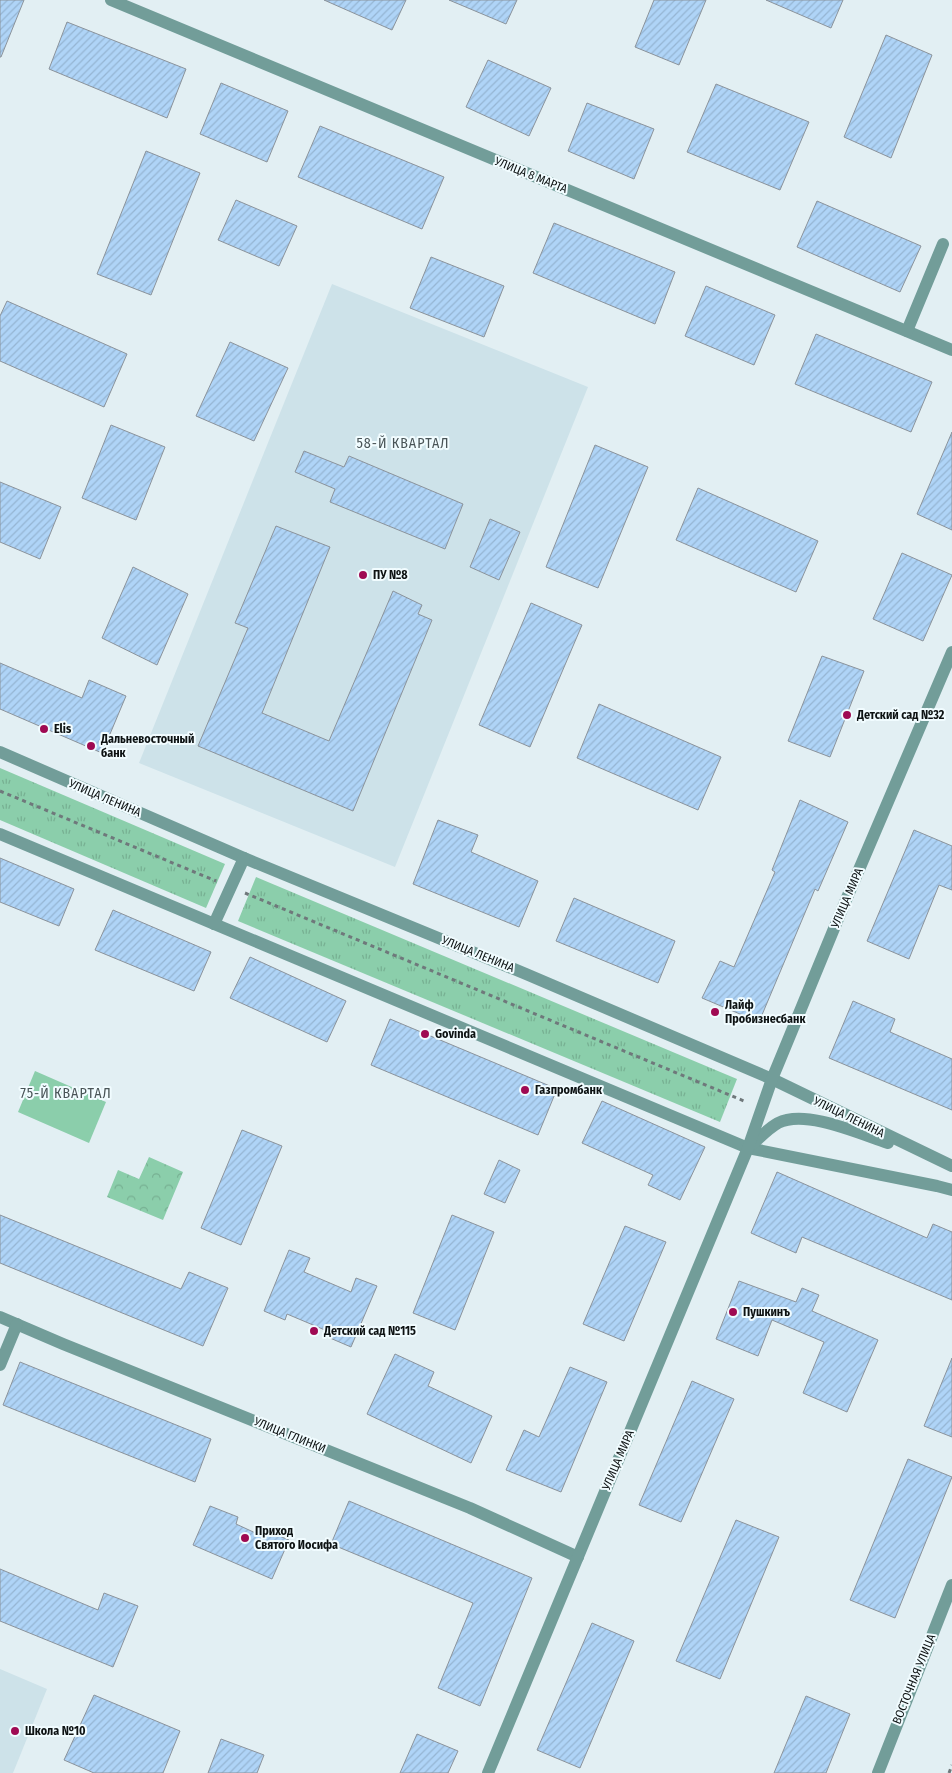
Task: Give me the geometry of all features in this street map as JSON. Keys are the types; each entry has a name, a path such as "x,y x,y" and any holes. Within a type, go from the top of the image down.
{"street":[{"name":"УЛИЦА 8 МАРТА","path":"111,0 952,350"},
{"path":"907,331 943,244"},
{"name":"УЛИЦА МИРА","path":"488,1773 748,1148 772,1079 843,906 952,652"},
{"name":"УЛИЦА ЛЕНИНА","path":"0,752 244,858 526,974 772,1079 952,1166"},
{"path":"0,834 748,1148 952,1190"},
{"path":"214,924 244,858"},
{"name":"УЛИЦА МИРА","path":"748,1148 779,1123 797,1119 819,1121 930,1156"},
{"name":"УЛИЦА ГЛИНКИ","path":"0,1316 470,1508 578,1557"},
{"path":"0,1365 17,1324"},
{"name":"ВОСТОЧНАЯ УЛИЦА","path":"878,1773 952,1585"}],"path":[{"path":"0,791 744,1101"},
{"path":"949,1773 952,1765"}],"shaded area":[{"name":"ПУ №8","path":"332,284 588,387 395,867 139,763"},
{"name":"Школа №10","path":"0,1669 47,1689 13,1773 0,1773"}],"green space":[{"path":"0,768 225,864 206,908 0,820"},
{"path":"256,877 737,1079 720,1122 238,921"},
{"path":"35,1071 106,1102 89,1143 18,1112"},
{"path":"149,1157 183,1172 163,1220 107,1197 118,1170 139,1179"}],"building":[{"path":"0,0 24,0 1,57 0,57"},
{"path":"324,0 406,0 392,30"},
{"path":"449,0 517,0 506,24"},
{"path":"654,0 706,0 679,65 635,47"},
{"path":"766,0 843,0 831,28"},
{"path":"67,22 186,69 167,118 49,69"},
{"path":"886,35 932,55 891,158 844,137"},
{"path":"488,60 551,88 529,136 466,107"},
{"path":"221,83 288,111 267,162 200,134"},
{"path":"716,84 809,122 780,190 687,152"},
{"path":"587,103 654,129 634,179 568,151"},
{"path":"320,126 444,177 422,229 298,177"},
{"path":"146,151 200,173 151,295 97,274"},
{"path":"236,200 297,226 279,266 218,240"},
{"path":"817,201 921,246 900,292 797,247"},
{"path":"554,223 675,272 655,324 533,273"},
{"path":"431,257 504,286 484,337 410,308"},
{"path":"706,286 775,315 754,365 685,336"},
{"path":"7,301 127,354 104,407 0,361 0,316"},
{"path":"816,334 932,382 911,432 795,384"},
{"path":"230,342 288,368 254,441 196,416"},
{"path":"111,425 165,447 136,520 82,498"},
{"path":"952,432 952,530 917,514"},
{"path":"595,445 648,467 598,588 546,567"},
{"path":"304,451 344,467 349,456 463,504 445,549 330,502 335,489 295,472"},
{"path":"0,482 61,507 40,559 0,542"},
{"path":"698,488 818,541 796,592 676,540"},
{"path":"490,519 520,532 499,580 470,567"},
{"path":"276,526 330,547 262,713 329,741 393,591 422,605 418,614 432,620 353,811 198,746 248,628 235,623"},
{"path":"902,553 952,575 923,641 873,619"},
{"path":"133,567 188,594 157,665 102,638"},
{"path":"531,603 582,625 530,747 479,725"},
{"path":"822,656 864,671 830,757 788,741"},
{"path":"0,663 82,698 89,680 126,696 102,753 0,709"},
{"path":"599,704 721,757 698,810 577,758"},
{"path":"800,800 848,822 818,891 815,889 759,1022 702,998 720,961 734,967 775,872 772,870"},
{"path":"438,820 478,835 471,852 538,881 519,927 413,884"},
{"path":"914,830 952,846 952,890 939,885 909,959 867,941"},
{"path":"0,858 74,889 59,926 0,902"},
{"path":"574,898 675,941 658,983 556,941"},
{"path":"113,910 211,952 194,991 95,950"},
{"path":"250,957 346,1001 327,1042 230,998"},
{"path":"853,1001 895,1019 890,1032 952,1059 952,1110 829,1058"},
{"path":"390,1019 557,1089 538,1135 371,1065"},
{"path":"602,1101 705,1147 680,1200 648,1185 653,1175 582,1143"},
{"path":"242,1130 282,1146 241,1245 201,1228"},
{"path":"499,1160 520,1170 505,1203 484,1194"},
{"path":"777,1172 927,1238 933,1224 952,1232 952,1300 802,1237 796,1253 751,1233"},
{"path":"0,1215 181,1289 189,1272 228,1288 203,1346 0,1263"},
{"path":"452,1215 494,1232 455,1330 413,1313"},
{"path":"625,1226 666,1242 624,1341 583,1324"},
{"path":"289,1250 310,1258 304,1272 351,1292 356,1278 377,1286 351,1347 330,1338 332,1333 287,1314 285,1320 264,1311"},
{"path":"739,1281 796,1302 802,1288 819,1295 812,1311 878,1340 847,1412 803,1393 824,1342 772,1320 758,1356 716,1339"},
{"path":"395,1354 434,1372 428,1386 492,1416 471,1463 367,1414"},
{"path":"952,1358 952,1437 924,1426"},
{"path":"20,1362 211,1439 195,1482 3,1405"},
{"path":"570,1367 607,1382 561,1492 506,1470 524,1430 539,1437"},
{"path":"692,1381 734,1399 681,1522 639,1505"},
{"path":"908,1459 952,1477 895,1618 850,1600"},
{"path":"349,1501 532,1578 480,1706 438,1688 473,1603 331,1544"},
{"path":"210,1506 238,1517 236,1524 262,1536 265,1530 289,1540 272,1579 193,1545"},
{"path":"736,1520 779,1537 720,1679 676,1661"},
{"path":"0,1569 98,1610 104,1593 138,1606 113,1667 0,1621"},
{"path":"592,1623 634,1641 580,1768 537,1750"},
{"path":"94,1695 180,1731 163,1773 94,1773 64,1760"},
{"path":"806,1696 850,1714 826,1773 774,1773"},
{"path":"417,1734 458,1751 448,1773 400,1773"},
{"path":"221,1739 264,1755 257,1773 208,1773"}],"place":[{"name":"ПУ №8","path":"363,575"},
{"name":"Детский сад №32","path":"847,715"},
{"name":"Elis","path":"44,729"},
{"name":"Дальневосточный банк","path":"91,746"},
{"name":"Лайф Пробизнесбанк","path":"715,1012"},
{"name":"Govinda","path":"425,1034"},
{"name":"Газпромбанк","path":"525,1090"},
{"name":"Пушкинъ","path":"733,1312"},
{"name":"Детский сад №115","path":"314,1331"},
{"name":"Приход Святого Иосифа","path":"245,1538"},
{"name":"Школа №10","path":"15,1731"}],"district":[{"name":"58-Й КВАРТАЛ","path":"403,443"},
{"name":"75-Й КВАРТАЛ","path":"66,1093"}]}
